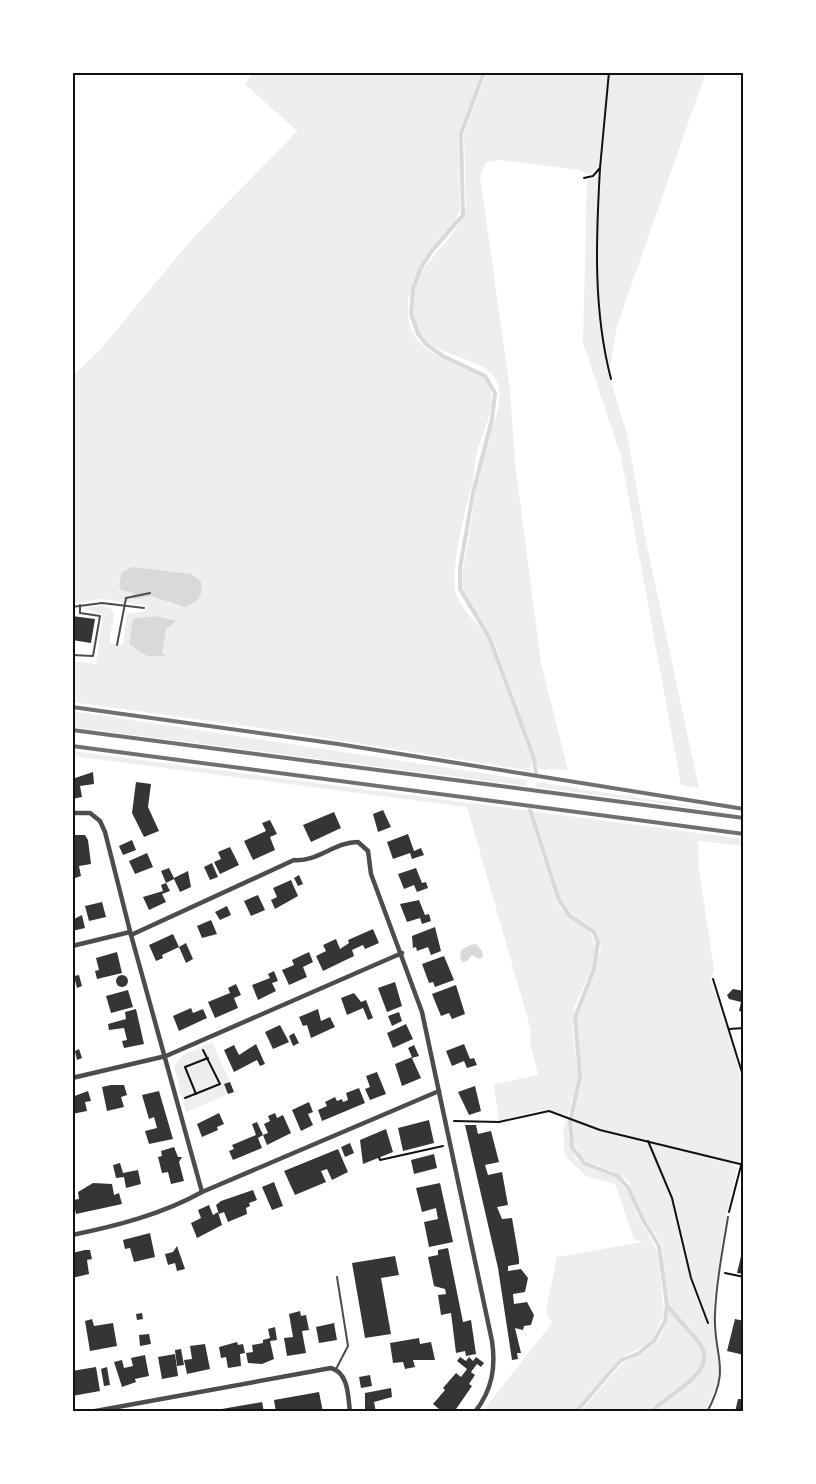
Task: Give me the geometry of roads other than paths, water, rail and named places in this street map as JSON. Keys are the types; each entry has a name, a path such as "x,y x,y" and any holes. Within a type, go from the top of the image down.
{"street":[{"path":"72,813 90,813 100,821 105,832 130,934 166,1056 202,1192"},
{"path":"72,946 130,934 294,860 306,861 347,842 358,842 368,851 371,874 402,952 422,1012 448,1123 494,1354 490,1386 475,1412"},
{"path":"72,1078 166,1056 402,952"},
{"path":"72,1235 129,1221 182,1203 202,1192 439,1091"},
{"path":"90,1412 325,1369 336,1370 345,1381 350,1412"}],"lane":[{"path":"117,645 126,598 150,592"},
{"path":"72,607 102,603 144,608"},
{"path":"72,655 93,656 100,616 80,613 80,605"},
{"path":"707,1412 716,1394 721,1371 715,1315 719,1271 728,1217"},
{"path":"336,1370 348,1346 337,1277"}],"waterway":[{"path":"484,72 461,134 463,215 431,252 420,270 413,288 411,314 418,334 426,344 443,356 485,376 495,393 492,419 473,493 460,568 460,589 490,639 533,756 536,772"},
{"path":"530,810 559,900 569,915 594,932 598,943 594,969 575,1017 580,1076 570,1121 572,1147 584,1163 617,1176 628,1187 643,1220 659,1246 667,1305 665,1321 654,1341 639,1353 620,1361 576,1412"},
{"path":"652,1412 697,1374 704,1356 701,1346 667,1305"}],"railway":[{"path":"72,707 338,744 744,809"},
{"path":"72,730 744,818"},
{"path":"72,746 744,834"}]}
